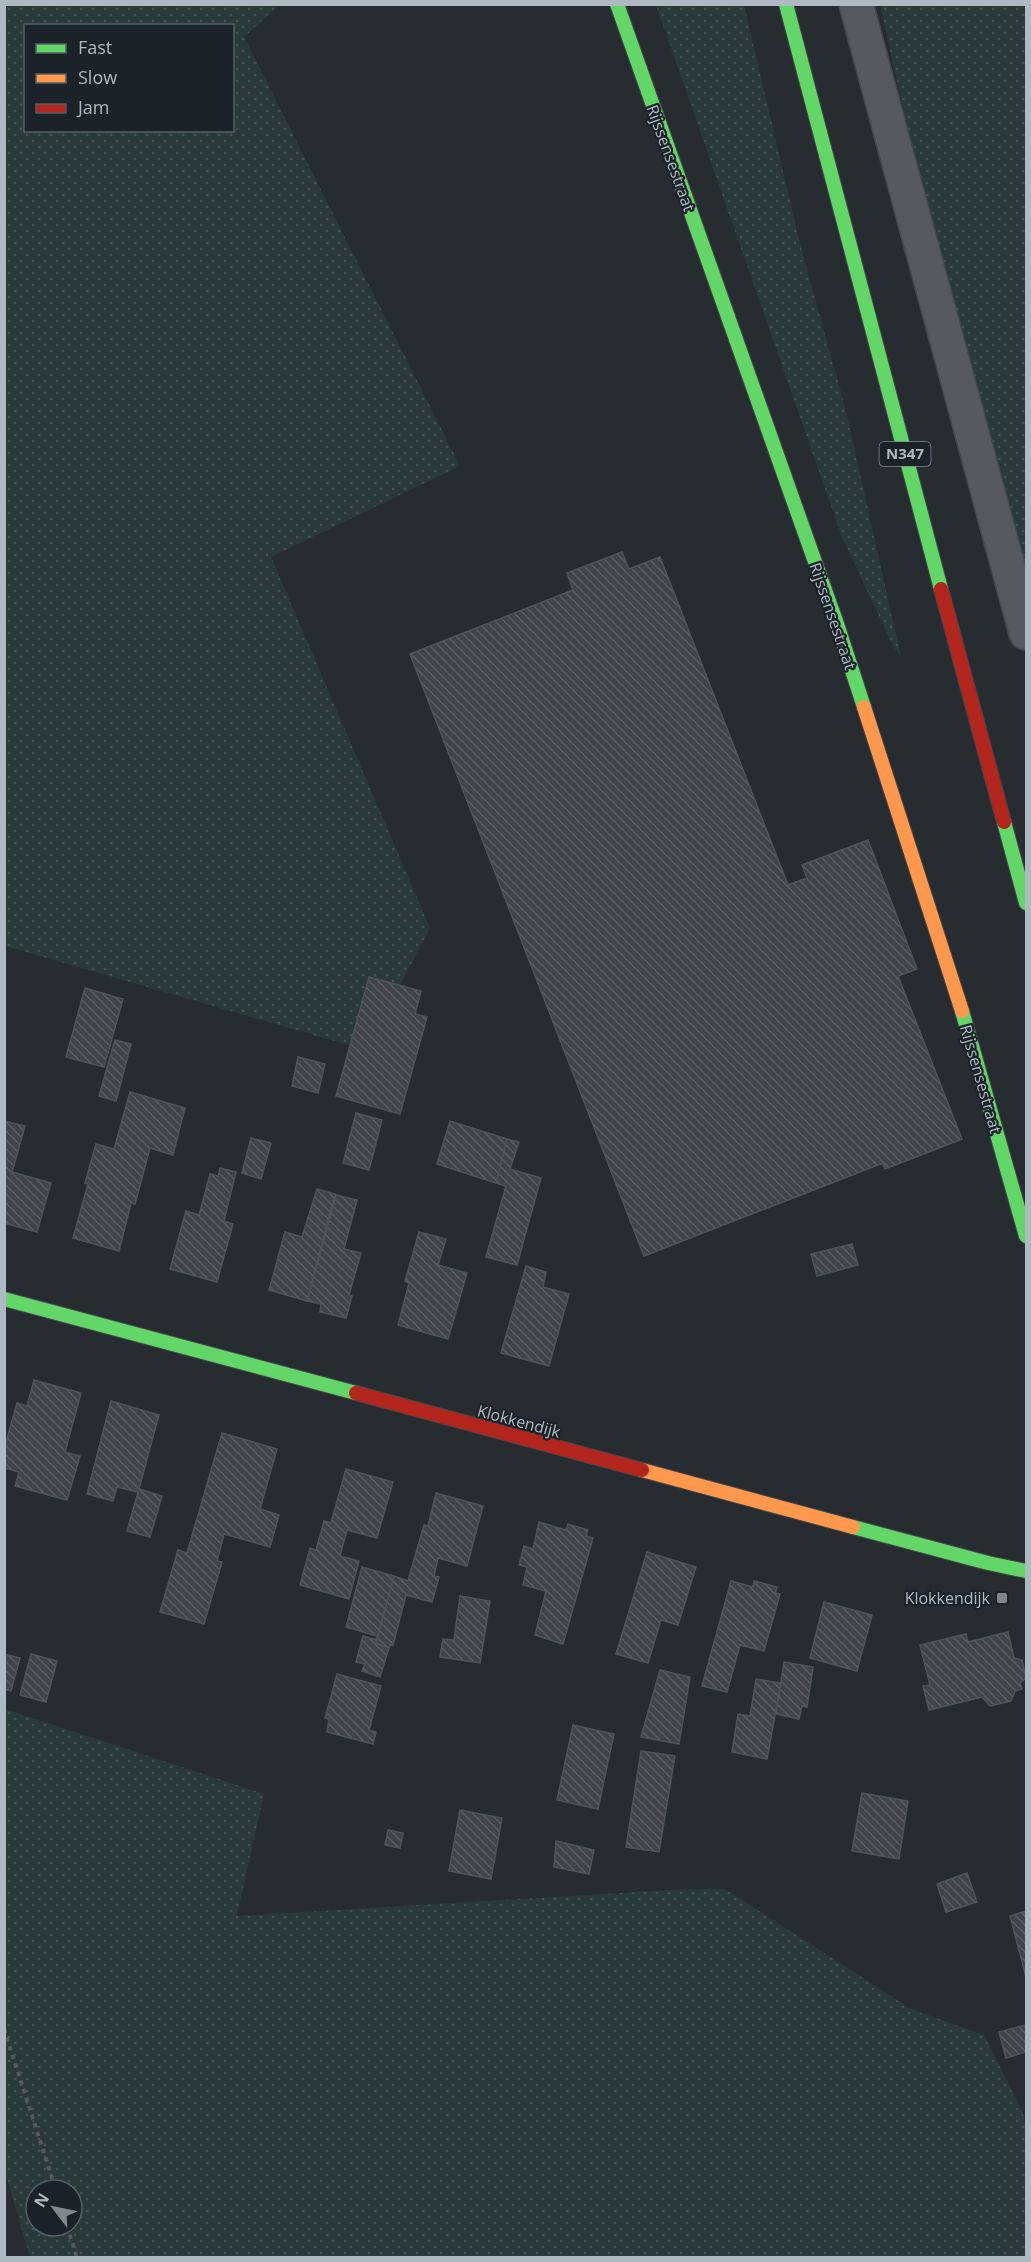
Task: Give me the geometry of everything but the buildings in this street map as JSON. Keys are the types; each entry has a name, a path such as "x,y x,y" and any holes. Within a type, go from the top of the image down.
{"street":[{"name":"Rijssensestraat","path":"617,4 836,621 953,981 1026,1236"},
{"name":"N347","path":"786,4 1026,903"},
{"path":"856,4 1026,633"},
{"name":"Klokkendijk","path":"4,1299 976,1560 1026,1570"}],"path":[{"path":"4,2029 52,2178"},
{"path":"71,2238 77,2258"}],"shaded area":[{"path":"4,5 279,5 244,37 460,466 271,557 430,928 366,1050 5,946"},
{"path":"656,5 744,5 801,248 846,411 901,657 893,646 842,537"},
{"path":"880,5 1026,5 1026,572 934,247"},
{"path":"5,1709 264,1794 237,1916 670,1890 725,1889 911,2009 984,2035 1022,2111 1026,2125 1026,2257 30,2257 24,2238 84,2238 84,2178 24,2178 24,2237 4,2169"}],"traffic: fast":[{"path":"617,4 836,621 864,707"},
{"path":"786,4 941,589"},
{"path":"1004,822 1026,903"},
{"path":"962,1011 1026,1236"},
{"path":"4,1299 356,1393"},
{"path":"853,1527 1026,1571"}],"traffic: slow":[{"path":"864,707 962,1011"},
{"path":"642,1470 853,1527"}],"traffic: jam":[{"path":"941,589 1004,822"},
{"path":"356,1393 642,1470"}],"place":[{"name":"Klokkendijk","path":"1002,1598"}]}
